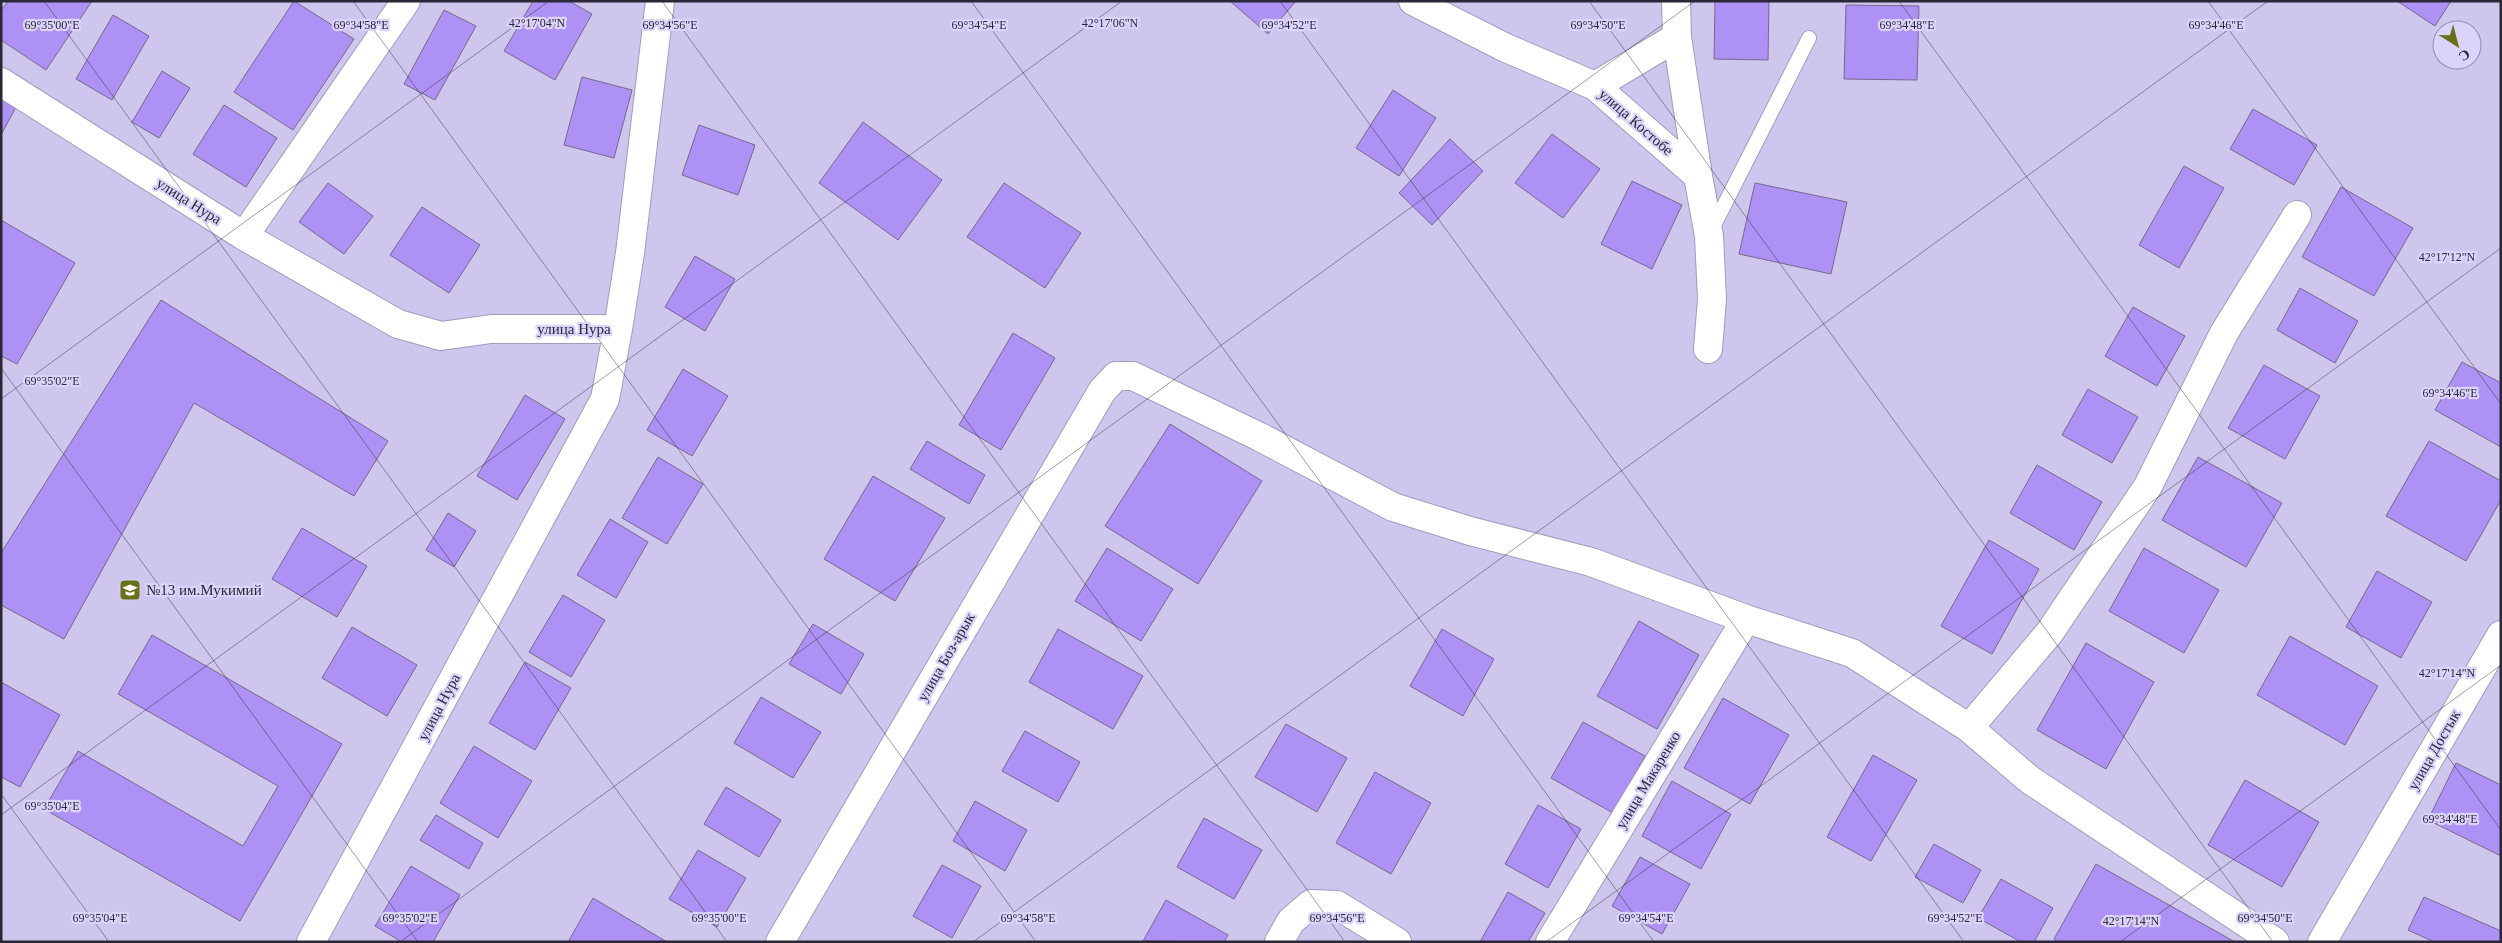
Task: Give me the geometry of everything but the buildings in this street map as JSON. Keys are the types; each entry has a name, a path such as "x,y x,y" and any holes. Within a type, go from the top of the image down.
{"street":[{"path":"244,236 406,1"},
{"path":"618,329 634,226 660,1"},
{"name":"улица Костобе","path":"1413,1 1497,44 1595,86 1698,176"},
{"path":"1676,1 1677,36 1709,236 1712,299 1708,349"},
{"path":"1595,86 1677,36"},
{"name":"улица Нура","path":"1,82 244,236 398,324 441,336 491,329 618,329 605,399 311,942"},
{"path":"1970,728 2050,632 2148,486 2224,333 2297,216"},
{"name":"улица Боз-арык","path":"780,942 1102,391 1116,376 1133,376 1142,380 1258,436 1393,507 1470,530 1591,562 1746,619"},
{"path":"1746,619 1852,652 1970,728 2030,780 2275,942"},
{"name":"улица Макаренко","path":"1550,942 1746,619"},
{"name":"улица Достык","path":"2322,942 2501,635"},
{"path":"1279,942 1291,921 1311,904 1337,906 1396,942"}],"lane":[{"path":"1709,236 1809,38"}],"place":[{"name":"№13 им.Мукимий","path":"130,590"}]}
